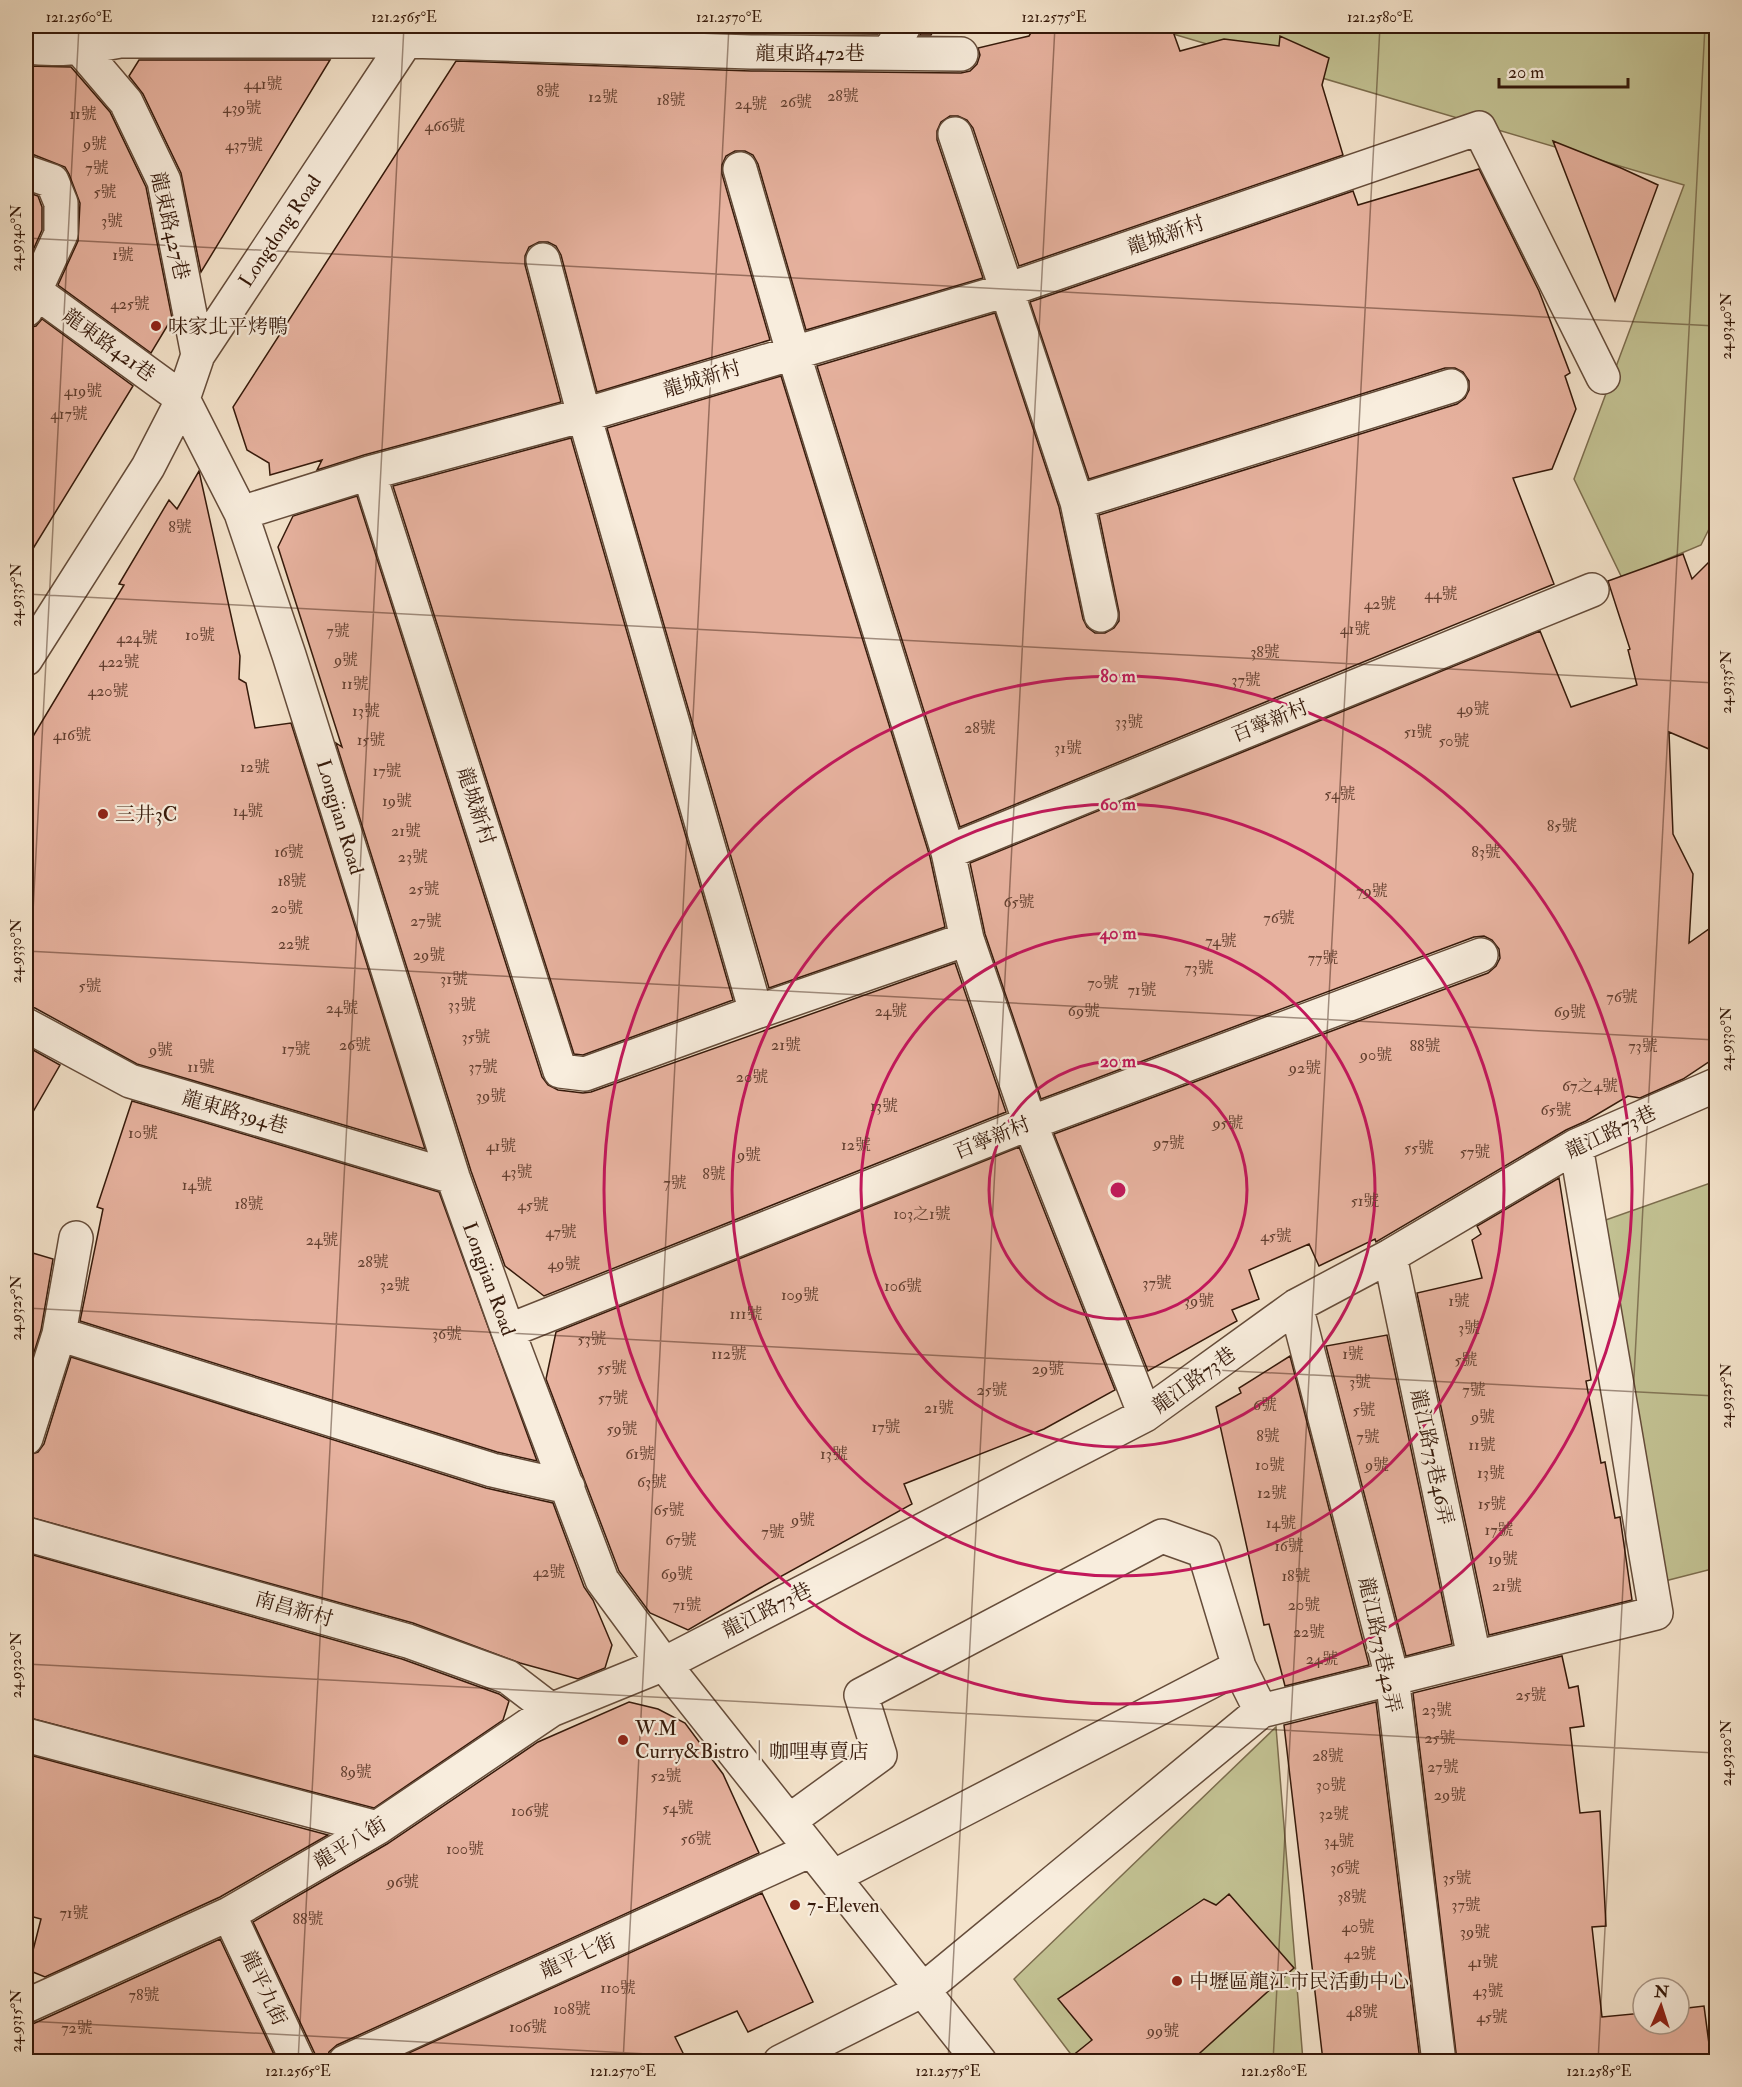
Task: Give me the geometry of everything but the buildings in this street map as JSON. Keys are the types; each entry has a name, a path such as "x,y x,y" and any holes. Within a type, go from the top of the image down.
{"street":[{"name":"龍東路472巷","path":"26,47 48,50 82,37 120,41 412,33 896,39 962,54"},
{"name":"Longdong Road","path":"26,659 148,466 183,399 198,355 412,33"},
{"name":"龍東路427巷","path":"82,37 126,102 164,181 198,355"},
{"name":"龍城新村","path":"241,513 369,473 584,414 1007,290 1479,128 1603,377"},
{"path":"955,134 1077,502 1101,615"},
{"path":"740,169 793,352 948,852 967,939 1030,1123 1145,1415"},
{"path":"26,172 52,181 61,203 61,234 31,301"},
{"path":"543,260 584,414 756,1012 967,939"},
{"name":"龍東路421巷","path":"31,301 183,399"},
{"path":"1077,502 1451,386"},
{"name":"Longjian Road","path":"183,399 241,513 289,655 453,1177 507,1331 603,1580 664,1664 980,2061"},
{"name":"龍城新村","path":"369,473 560,1071 585,1074 756,1012"},
{"name":"百寧新村","path":"948,852 1592,590"},
{"name":"百寧新村","path":"507,1331 1030,1123 1481,955"},
{"name":"龍東路394巷","path":"26,1025 130,1081 453,1177"},
{"name":"龍江路73巷","path":"664,1664 1145,1415 1296,1306 1390,1256 1576,1146 1716,1085"},
{"path":"780,2061 923,1990 1261,1710 1656,1614 1576,1146"},
{"path":"26,1438 59,1334 76,1238"},
{"name":"龍江路73巷46弄","path":"1390,1256 1474,1658"},
{"name":"龍江路73巷42弄","path":"1296,1306 1392,1677 1439,2061"},
{"path":"59,1334 492,1470 568,1487"},
{"name":"南昌新村","path":"26,1534 408,1641 508,1677 551,1710"},
{"path":"789,1821 880,1755 861,1695 1162,1536 1204,1551 1239,1667 1261,1710"},
{"name":"龍平八街","path":"26,2006 229,1914 377,1828 551,1710 664,1664"},
{"path":"833,1877 1239,1667"},
{"path":"26,1735 377,1828"},
{"name":"龍平七街","path":"345,2061 812,1850"},
{"name":"龍平九街","path":"229,1914 298,2061"},
{"path":"26,1978 65,1989"}],"shaded area":[{"path":"1146,26 1716,26 1716,515 1701,545 1622,578 1574,479 1684,185"},
{"path":"1716,1181 1716,1568 1661,1582 1600,1222"},
{"path":"1276,1727 1303,2061 1076,2061 1014,1979"}],"place":[{"name":"味家北平烤鴨","path":"156,326"},
{"name":"三井3C","path":"103,814"},
{"name":"W.M Curry&Bistro｜咖哩專賣店","path":"623,1740"},
{"name":"7-Eleven","path":"795,1905"},
{"name":"中壢區龍江市民活動中心","path":"1177,1981"}]}
